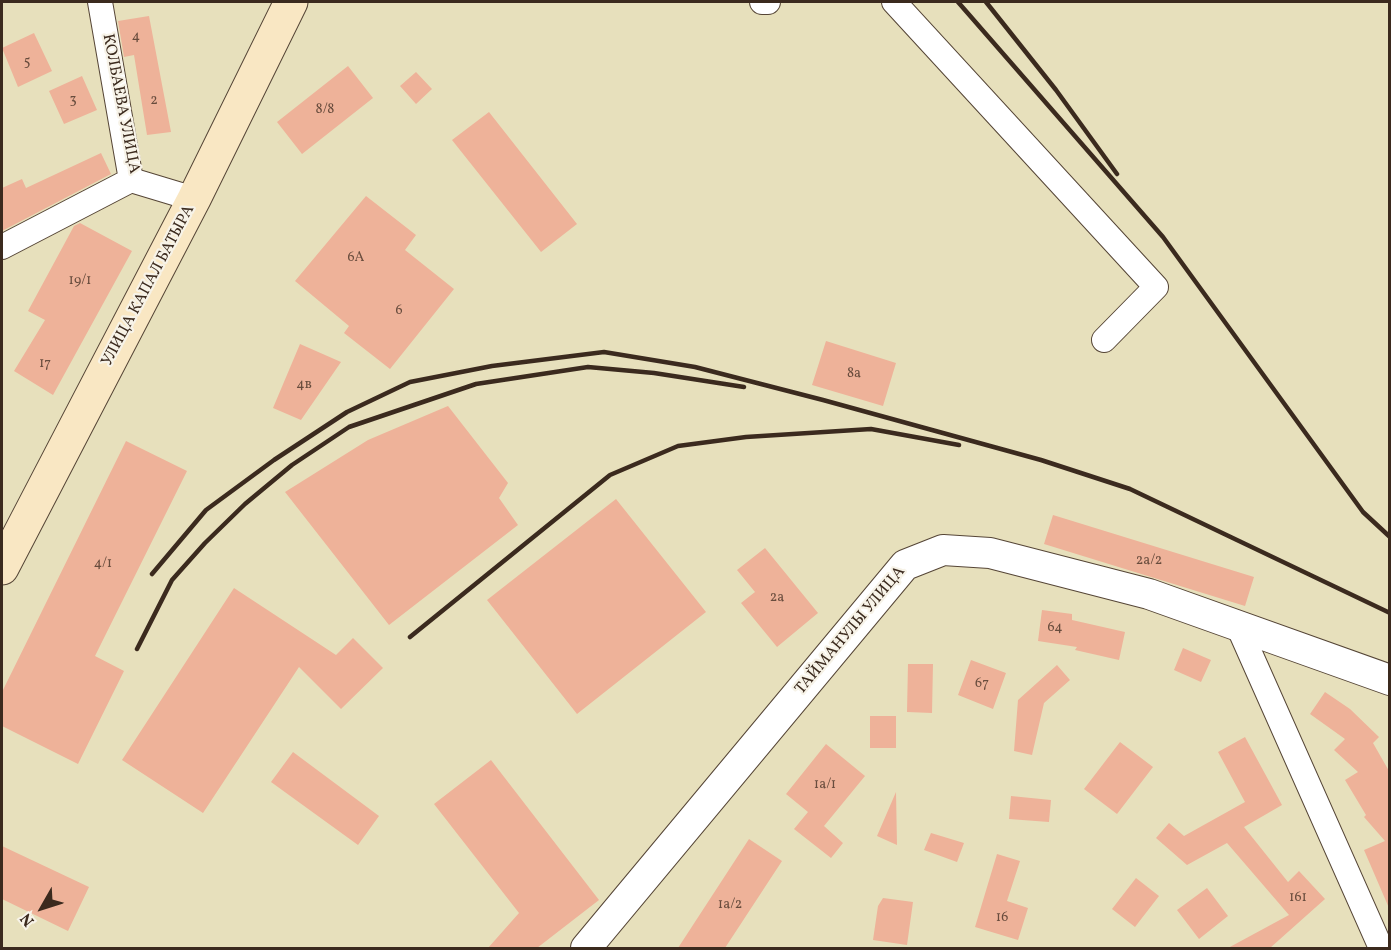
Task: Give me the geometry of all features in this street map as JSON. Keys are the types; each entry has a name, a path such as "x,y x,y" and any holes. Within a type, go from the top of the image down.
{"main road":[{"name":"УЛИЦА КАПАЛ БАТЫРА","path":"2,568 194,199 291,2"}],"street":[{"name":"КОЛБАЕВА УЛИЦА","path":"100,2 131,180 194,199"},
{"path":"762,2 768,2"},
{"path":"894,2 1156,288 1104,340"},
{"path":"2,247 131,180"},
{"name":"ТАЙМАНУЛЫ УЛИЦА","path":"586,948 905,565 943,550 990,553 1149,594 1389,680"},
{"path":"1238,626 1381,948"}],"building":[{"path":"149,16 171,132 147,135 134,55 124,57 118,21"},
{"path":"34,33 52,71 18,87 2,48"},
{"path":"348,66 373,98 302,154 277,122"},
{"path":"416,72 432,89 416,104 400,86"},
{"path":"82,76 97,110 64,124 49,91"},
{"path":"489,112 577,224 541,252 452,140"},
{"path":"101,153 111,174 2,231 2,188 22,179 26,188"},
{"path":"366,196 416,235 405,250 454,289 390,369 344,333 349,326 295,281"},
{"path":"80,223 132,251 53,395 14,371 45,320 28,311 74,226"},
{"path":"826,341 896,363 883,406 812,385"},
{"path":"300,344 341,362 301,420 273,408"},
{"path":"448,406 508,483 499,498 518,525 389,625 285,492 368,440"},
{"path":"126,441 187,471 95,656 124,671 78,764 2,726 2,692"},
{"path":"616,499 706,612 577,714 487,600"},
{"path":"1053,515 1254,577 1245,606 1044,544"},
{"path":"765,548 818,613 777,647 741,603 755,592 737,570"},
{"path":"234,588 336,655 353,638 383,668 341,709 299,667 203,813 122,760"},
{"path":"1042,610 1072,614 1072,620 1125,632 1119,660 1075,650 1077,647 1038,641"},
{"path":"1183,648 1211,660 1201,682 1174,670"},
{"path":"971,660 1006,673 993,709 958,695"},
{"path":"908,664 933,664 932,713 907,712"},
{"path":"1057,665 1070,680 1044,703 1032,755 1014,751 1018,700"},
{"path":"1325,692 1350,709 1379,737 1373,743 1389,771 1389,908 1364,850 1385,841 1364,817 1366,815 1345,780 1358,772 1334,750 1345,739 1310,714"},
{"path":"870,716 896,716 896,748 870,748"},
{"path":"1245,737 1282,805 1244,827 1288,882 1299,871 1325,899 1270,948 1228,948 1289,915 1227,843 1187,865 1156,838 1169,823 1184,836 1245,802 1218,752"},
{"path":"1120,742 1153,767 1117,814 1084,789"},
{"path":"826,744 865,776 824,826 843,843 831,858 794,829 808,812 786,794"},
{"path":"293,752 379,816 358,845 271,782"},
{"path":"491,760 599,900 537,948 488,948 519,913 434,804"},
{"path":"896,792 897,845 877,836"},
{"path":"1011,796 1051,800 1049,822 1009,819"},
{"path":"931,833 964,843 957,862 924,850"},
{"path":"749,839 782,861 725,948 678,948"},
{"path":"2,846 89,887 68,931 2,899"},
{"path":"997,854 1020,861 1007,901 1028,908 1018,940 975,927"},
{"path":"1136,878 1159,896 1135,927 1112,909"},
{"path":"1207,888 1228,916 1199,939 1177,910"},
{"path":"883,898 913,902 907,945 873,940 878,906"}],"railway":[{"path":"958,2 1163,237 1363,512 1390,537"},
{"path":"986,2 1056,90 1117,174"},
{"path":"152,574 206,510 274,460 347,412 410,382 492,366 604,352 695,367 823,400 1041,460 1130,489 1390,613"},
{"path":"137,649 172,580 205,543 245,504 292,465 349,427 476,384 588,367 654,373 744,387"},
{"path":"410,637 610,475 678,446 746,437 871,429 959,445"}]}
